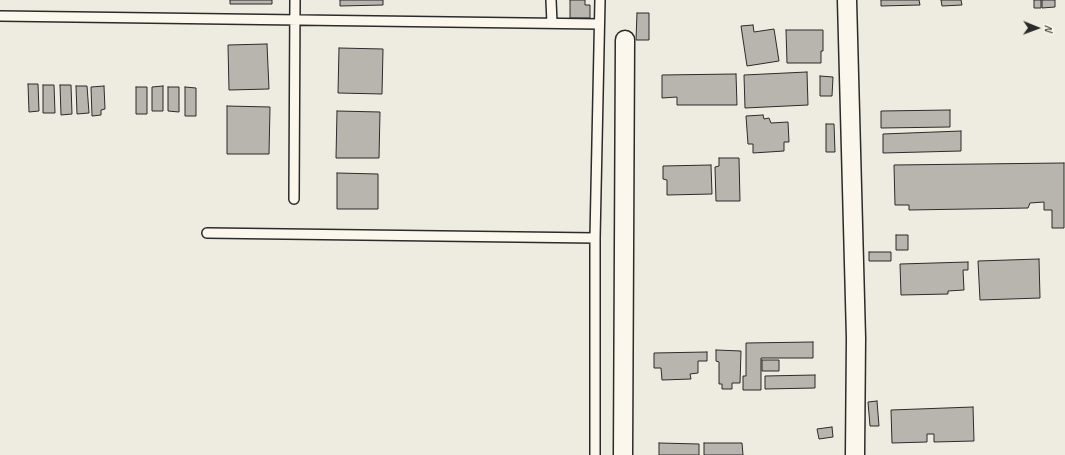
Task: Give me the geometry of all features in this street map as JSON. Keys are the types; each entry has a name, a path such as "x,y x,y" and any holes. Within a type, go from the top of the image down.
{"street":[{"path":"847,0 855,331 855,455"},
{"path":"623,455 626,40"}],"lane":[{"path":"294,199 295,0"},
{"path":"551,0 552,23"},
{"path":"595,455 595,238 600,0"},
{"path":"0,16 599,24"},
{"path":"207,233 595,238"}],"building":[{"path":"230,0 272,0 272,4 230,4"},
{"path":"340,0 383,0 383,5 340,6"},
{"path":"570,0 585,0 585,5 590,5 590,18 570,18"},
{"path":"881,0 919,0 920,5 881,6"},
{"path":"941,0 961,0 962,5 942,6"},
{"path":"1034,0 1041,0 1041,8 1034,8"},
{"path":"1042,0 1055,0 1055,7 1042,8"},
{"path":"637,13 649,13 649,40 636,40"},
{"path":"753,25 754,32 774,29 779,61 747,66 741,26"},
{"path":"786,30 823,30 823,51 821,51 821,63 787,63"},
{"path":"267,44 269,89 229,90 228,45"},
{"path":"339,48 383,49 382,94 338,93"},
{"path":"807,72 808,105 745,108 744,75"},
{"path":"736,74 737,105 677,105 677,97 662,98 662,75"},
{"path":"820,76 833,77 832,96 820,96"},
{"path":"28,84 38,84 39,111 29,112"},
{"path":"43,85 54,85 55,113 43,113"},
{"path":"60,85 71,85 72,114 61,115"},
{"path":"76,86 87,86 89,113 77,114"},
{"path":"104,86 105,109 101,110 101,115 92,116 91,87"},
{"path":"163,86 163,111 152,111 152,87"},
{"path":"136,87 147,87 147,114 136,114"},
{"path":"168,87 179,87 179,112 168,111"},
{"path":"185,87 196,88 196,116 185,116"},
{"path":"227,106 270,107 269,154 227,154"},
{"path":"950,110 950,127 881,128 881,111"},
{"path":"337,111 380,112 379,158 336,158"},
{"path":"763,115 764,119 769,118 771,123 788,122 789,142 784,142 784,151 753,153 753,144 748,144 746,116"},
{"path":"826,124 834,124 835,152 826,152"},
{"path":"961,131 961,151 883,153 883,134"},
{"path":"719,158 739,158 740,201 716,201 715,167 719,166"},
{"path":"1064,163 1064,228 1052,228 1052,210 1044,210 1044,202 1030,203 1028,208 909,210 909,205 895,205 894,165"},
{"path":"711,165 712,194 667,195 667,180 663,179 663,166"},
{"path":"337,173 378,174 378,209 337,209"},
{"path":"896,235 908,235 908,250 896,250"},
{"path":"869,252 891,252 891,261 869,261"},
{"path":"1039,259 1040,298 980,300 978,261"},
{"path":"968,262 968,270 963,270 964,290 948,291 948,294 901,295 900,264"},
{"path":"813,342 813,358 761,358 761,390 743,390 743,376 746,376 746,343"},
{"path":"716,350 741,351 740,383 732,383 732,389 722,389 722,384 719,384 719,362 716,361"},
{"path":"707,352 707,361 698,361 698,373 690,374 691,379 662,380 661,368 654,368 654,353"},
{"path":"762,360 779,360 779,371 762,371"},
{"path":"815,375 815,388 765,389 765,376"},
{"path":"877,401 879,426 870,426 868,402"},
{"path":"973,407 974,441 934,442 934,434 927,434 927,442 892,443 891,410"},
{"path":"832,427 833,437 819,439 817,429"},
{"path":"659,443 699,444 699,455 659,455"},
{"path":"704,443 742,443 743,455 704,455"}]}
